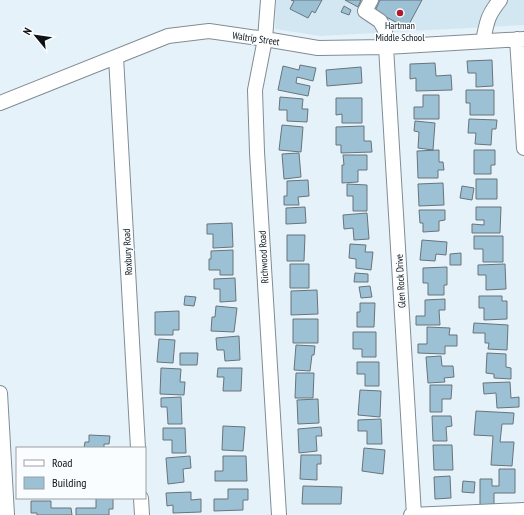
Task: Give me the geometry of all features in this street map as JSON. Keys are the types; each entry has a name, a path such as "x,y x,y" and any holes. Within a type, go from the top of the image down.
{"street":[{"name":"Richwood Road","path":"268,0 265,38 255,90 257,152 278,515"},
{"name":"Glen Rock Drive","path":"371,0 365,11 380,21 385,30 413,515"},
{"path":"483,41 486,23 500,0"},
{"name":"Waltrip Street","path":"0,103 168,36 209,31 265,38 318,48 386,47 521,39"},
{"path":"521,39 524,148"},
{"name":"Roxbury Road","path":"116,57 138,447"},
{"path":"0,393 7,515"},
{"path":"141,499 142,515"},
{"path":"413,515 524,510"}],"shaded area":[{"name":"Hartman Middle School","path":"276,0 524,0 524,25 320,36 275,29"}],"building":[{"path":"291,0 322,0 315,13 312,11 308,18 290,9 294,1"},
{"path":"345,0 361,0 358,7"},
{"path":"380,0 422,0 407,28 375,11"},
{"path":"344,6 351,10 349,15 341,12"},
{"path":"492,60 493,86 476,87 476,73 468,73 467,61"},
{"path":"435,63 436,76 451,75 452,90 416,91 416,78 410,79 410,64"},
{"path":"300,65 316,68 313,81 297,77 296,83 310,86 308,96 278,90 283,66 299,70"},
{"path":"361,67 362,83 327,86 326,70"},
{"path":"466,90 494,90 494,115 470,115 470,103 466,103"},
{"path":"423,95 439,95 439,119 414,119 414,107 423,107"},
{"path":"280,97 303,99 302,109 308,109 307,122 287,121 287,110 279,110"},
{"path":"336,98 362,98 362,123 342,123 342,114 336,115"},
{"path":"469,119 497,120 496,129 492,129 491,145 475,144 476,133 468,133"},
{"path":"415,121 435,123 433,150 418,148 419,132 414,131"},
{"path":"282,125 303,127 301,152 279,150"},
{"path":"364,126 364,141 371,141 372,152 341,153 341,145 336,145 336,127"},
{"path":"439,150 439,162 443,162 444,170 438,170 438,178 418,178 417,151"},
{"path":"474,150 495,150 495,165 491,165 491,174 474,174"},
{"path":"299,153 301,177 284,179 282,154"},
{"path":"343,155 367,155 367,170 358,170 358,182 342,183 342,165 344,165"},
{"path":"476,179 497,179 497,199 476,199"},
{"path":"308,180 309,196 298,197 299,205 284,205 284,196 287,196 287,181"},
{"path":"443,183 444,205 419,206 418,184"},
{"path":"347,184 367,185 367,211 353,211 353,196 347,196"},
{"path":"462,186 474,188 472,200 460,198"},
{"path":"305,207 306,223 286,224 286,208"},
{"path":"476,207 501,207 500,233 472,233 472,224 484,225 484,220 476,220"},
{"path":"419,210 445,210 445,220 439,221 439,231 423,232 423,223 420,223"},
{"path":"367,213 369,239 354,240 353,228 344,229 343,215"},
{"path":"232,223 233,247 213,248 213,234 207,234 207,224"},
{"path":"287,235 305,235 304,261 287,261"},
{"path":"474,236 503,236 503,262 483,262 483,249 474,249"},
{"path":"422,240 447,242 446,255 436,254 435,261 420,260"},
{"path":"350,244 366,245 365,252 373,252 371,270 356,268 356,259 349,258"},
{"path":"233,250 233,275 220,275 220,270 209,270 211,251"},
{"path":"461,253 461,265 450,265 450,254"},
{"path":"290,264 309,264 309,288 290,288"},
{"path":"505,264 506,289 486,290 486,275 478,275 478,265"},
{"path":"447,267 447,285 444,285 444,295 428,295 428,283 423,283 423,268"},
{"path":"355,273 368,274 368,282 354,282"},
{"path":"235,278 236,301 220,302 220,289 214,289 214,279"},
{"path":"370,286 372,297 361,298 359,287"},
{"path":"317,290 318,314 291,315 291,291"},
{"path":"185,296 196,297 194,306 184,305"},
{"path":"479,296 502,296 502,301 507,301 507,319 484,320 484,308 479,308"},
{"path":"445,299 445,310 439,310 440,325 416,325 416,316 425,316 425,300"},
{"path":"360,303 375,303 374,327 357,327 357,312 360,312"},
{"path":"216,306 237,308 234,332 211,331 212,317 215,317"},
{"path":"179,311 179,330 173,330 173,335 155,335 155,312"},
{"path":"293,319 318,319 318,343 293,343"},
{"path":"474,323 508,325 507,350 488,349 489,343 485,343 485,333 473,333"},
{"path":"427,327 450,328 449,335 457,335 457,346 445,346 445,354 418,353 418,344 427,344"},
{"path":"353,332 376,332 376,357 362,357 362,349 353,349"},
{"path":"239,336 240,360 225,361 224,350 217,350 216,338"},
{"path":"159,339 175,340 173,363 157,362"},
{"path":"296,345 315,346 310,371 294,370"},
{"path":"180,353 198,353 197,365 180,365"},
{"path":"487,353 506,354 506,367 511,368 511,379 494,378 494,374 486,373"},
{"path":"441,356 442,366 453,366 454,377 444,378 445,382 428,383 426,357"},
{"path":"357,362 379,362 379,386 365,386 365,374 357,374"},
{"path":"161,368 181,369 180,382 185,382 184,395 160,394"},
{"path":"218,368 242,368 241,391 223,391 224,377 217,377"},
{"path":"296,373 314,373 313,398 295,398"},
{"path":"510,382 511,398 519,397 519,407 497,408 496,393 484,394 483,383"},
{"path":"430,385 452,385 451,399 442,399 442,412 430,412"},
{"path":"360,390 381,391 380,417 358,415"},
{"path":"181,397 182,424 168,424 167,407 161,407 161,398"},
{"path":"318,399 319,423 298,424 297,400"},
{"path":"476,411 514,413 513,424 502,424 500,442 514,442 512,466 491,465 493,436 474,435"},
{"path":"432,416 451,416 452,426 446,427 447,441 433,441"},
{"path":"381,419 382,444 367,444 367,431 358,431 358,420"},
{"path":"223,426 245,427 243,451 222,450"},
{"path":"321,427 322,436 316,436 317,451 299,453 298,429"},
{"path":"163,428 185,428 186,453 172,453 172,440 163,440"},
{"path":"89,435 110,436 109,444 104,444 104,447 84,447 85,442 89,442"},
{"path":"433,445 452,445 453,470 434,470"},
{"path":"364,448 385,450 383,474 362,471"},
{"path":"301,455 321,455 321,464 317,464 317,480 300,479"},
{"path":"190,456 191,468 183,469 184,482 168,484 166,458"},
{"path":"223,456 246,456 247,481 215,481 215,471 223,471"},
{"path":"499,469 515,469 515,493 494,493 494,504 480,505 480,479 492,479 492,486 499,486"},
{"path":"450,476 451,498 435,499 434,477"},
{"path":"463,481 475,482 474,493 462,492"},
{"path":"303,486 342,487 341,504 302,504"},
{"path":"228,489 248,489 248,500 243,500 243,510 214,511 214,499 228,499"},
{"path":"191,492 191,500 201,499 201,512 173,513 173,505 167,506 166,493"},
{"path":"96,499 113,499 113,509 109,509 109,515 76,515 76,508 96,508"},
{"path":"31,501 51,501 51,508 71,508 72,515 37,515 37,513 31,513"}],"place":[{"name":"Hartman Middle School","path":"400,13"}]}
